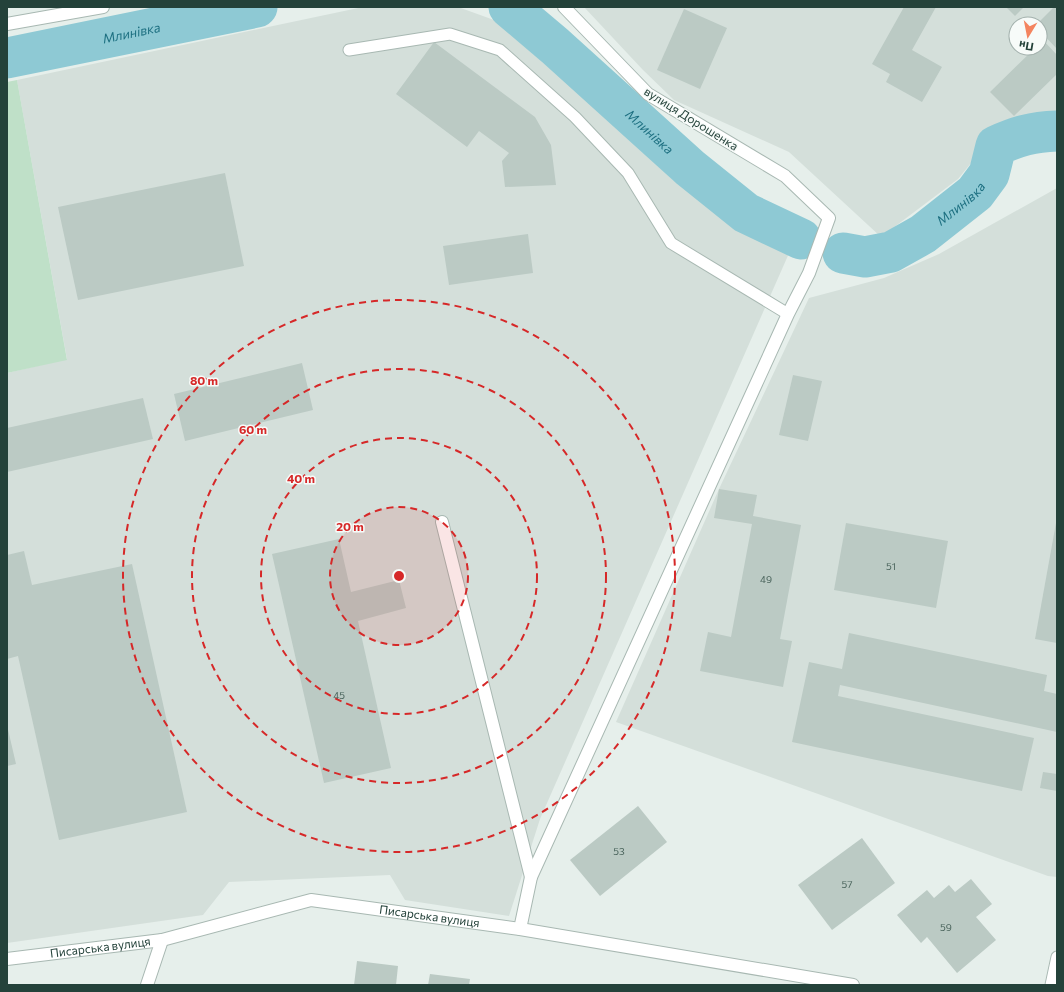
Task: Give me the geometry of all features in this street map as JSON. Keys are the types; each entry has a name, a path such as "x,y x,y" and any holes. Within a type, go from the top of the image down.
{"street":[{"path":"7,24 103,7"},
{"name":"вулиця Дорошенка","path":"564,7 648,94 785,176 829,218 810,273 788,314"},
{"path":"520,930 531,877 788,314"},
{"path":"442,522 531,877"},
{"name":"Писарська вулиця","path":"7,959 162,940 310,900 520,930 853,985"},
{"path":"147,985 162,940"}],"lane":[{"path":"349,50 450,34 500,50 575,117 628,173 671,243 788,314"},
{"path":"1051,985 1057,957"}],"shaded area":[{"path":"363,7 458,7 494,20 575,90 674,181 790,251 540,819 509,916 405,900 390,875 229,882 203,915 7,943 7,373 67,359 17,80"},
{"path":"584,7 1057,7 1057,119 994,135 958,179 881,237 789,152 674,100 643,70"},
{"path":"1057,188 1057,877 1048,876 616,722 719,489 809,298 884,278 939,254"}],"green space":[{"path":"17,80 67,360 7,373 7,82"}],"building":[{"path":"904,7 936,7 912,50 942,67 922,102 886,82 890,74 872,64"},
{"path":"1006,7 1024,7 1015,16"},
{"path":"1054,7 1057,7 1057,49 1048,39 1048,16 1045,16"},
{"path":"684,9 727,28 700,89 657,70"},
{"path":"434,42 535,117 551,145 556,185 505,187 502,161 509,153 479,131 467,147 396,94"},
{"path":"1048,45 1057,55 1057,74 1014,116 990,92 1027,56 1048,56"},
{"path":"225,173 244,266 78,300 58,207"},
{"path":"528,234 533,273 449,285 443,246"},
{"path":"302,363 313,410 185,441 174,394"},
{"path":"793,375 822,381 808,441 779,435"},
{"path":"143,398 153,439 7,472 7,428"},
{"path":"719,489 757,495 753,516 801,525 780,639 792,641 783,687 700,671 708,632 731,637 752,524 714,518"},
{"path":"846,523 948,541 936,608 834,590"},
{"path":"1057,523 1057,643 1035,639"},
{"path":"339,539 351,592 399,580 406,608 358,621 391,768 324,783 272,554"},
{"path":"24,551 32,585 132,564 187,812 59,840 18,656 7,659 7,555"},
{"path":"849,633 1047,675 1044,691 1057,694 1057,732 840,685 838,696 1034,738 1022,791 792,742 809,662 842,669"},
{"path":"7,725 16,764 7,766"},
{"path":"1043,772 1057,774 1057,791 1040,788"},
{"path":"638,806 667,842 600,896 570,860"},
{"path":"862,838 895,883 832,930 798,885"},
{"path":"971,879 992,904 976,917 996,940 957,973 927,937 921,943 897,915 927,890 934,898 949,885 955,892"},
{"path":"357,961 398,966 396,985 354,985"},
{"path":"430,974 470,979 469,985 428,985"}],"waterway":[{"name":"Млинівка","path":"7,58 257,7"},
{"name":"Млинівка","path":"509,7 555,46 690,168 746,213 801,239"},
{"name":"Млинівка","path":"843,253 865,257 891,252 923,234 975,193 989,174 996,146 1025,135 1057,131"}]}
